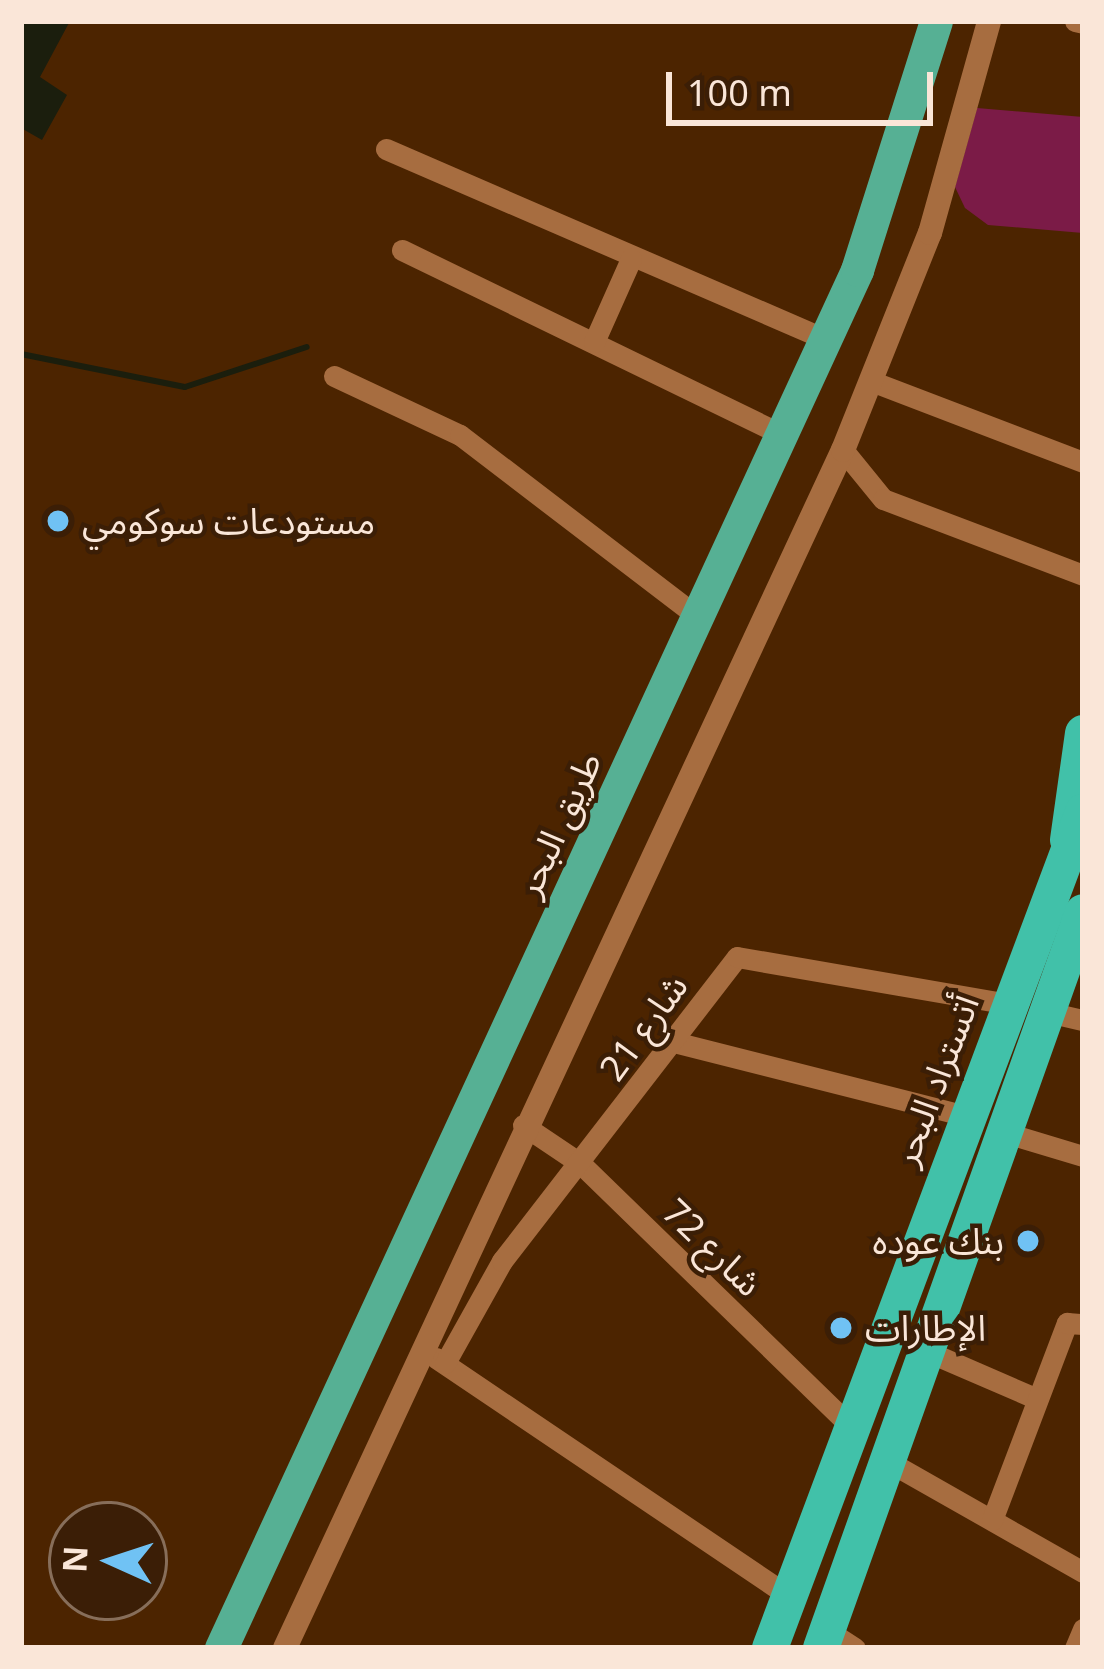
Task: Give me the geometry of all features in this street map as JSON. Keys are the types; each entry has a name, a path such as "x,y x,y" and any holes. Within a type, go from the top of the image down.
{"highway":[{"name":"طريق البحر","path":"221,1648 825,339 936,21"},
{"path":"1067,856 1083,733"},
{"name":"أتستراد البحر","path":"770,1648 849,1425 1083,812"},
{"path":"835,1642 891,1463 1010,1134 1067,1016 1083,912"}],"street":[{"path":"285,1648 523,1125 843,450 930,233 989,21"},
{"path":"386,149 632,260 825,339"},
{"path":"402,250 781,434"},
{"path":"594,342 632,260"},
{"path":"334,376 460,435 697,616"},
{"path":"871,381 1083,462"},
{"path":"843,450 884,499 1083,575"},
{"name":"شارع 21","path":"445,1363 502,1261 581,1164 730,963 755,952 1009,1004"},
{"path":"674,1042 967,1116"},
{"name":"شارع 72","path":"523,1125 581,1164 849,1425"},
{"path":"1010,1134 1083,1156"},
{"path":"992,1520 1067,1322 1083,1324"},
{"path":"422,1348 789,1596"},
{"path":"931,1353 1035,1398"},
{"path":"891,1463 1083,1572"},
{"path":"1075,1648 1083,1629"}],"shaded area":[{"path":"21,21 70,21 40,77 67,95 42,140 21,128"},
{"path":"977,108 1083,117 1083,233 988,225 965,208 955,187"}],"waterway":[{"path":"21,354 185,387 307,347"}],"place":[{"name":"مستودعات سوكومي","path":"58,521"},
{"name":"بنك عوده","path":"1028,1241"},
{"name":"الإطارات","path":"841,1328"}]}
